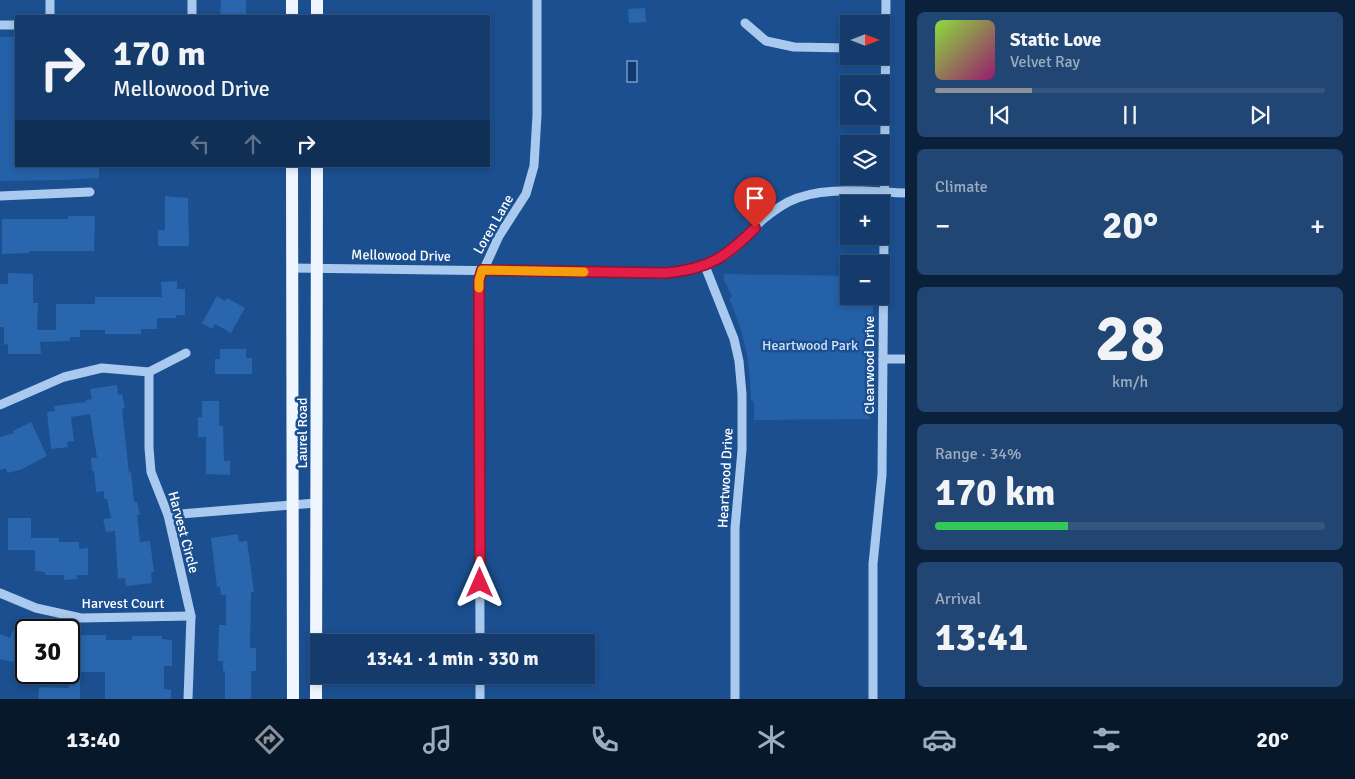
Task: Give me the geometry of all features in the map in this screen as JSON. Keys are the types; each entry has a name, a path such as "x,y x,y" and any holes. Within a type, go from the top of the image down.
{"main road":[{"path":"317,0 317,15"},
{"name":"Laurel Road","path":"292,167 293,699"},
{"name":"Laurel Road","path":"316,699 318,167"}],"street":[{"path":"50,0 50,15"},
{"path":"192,0 192,15"},
{"name":"Loren Lane","path":"480,634 479,280 482,270 500,236 526,194 534,166 537,115 537,0"},
{"name":"Clearwood Drive","path":"885,15 886,0"},
{"path":"745,23 766,41 794,47 840,48"},
{"path":"0,25 15,25"},
{"name":"Clearwood Drive","path":"873,699 873,564 882,475 883,65"},
{"path":"0,196 90,192"},
{"name":"Mellowood Drive","path":"292,268 682,272 720,259 734,249 766,217 790,202 812,194 837,192 905,193"},
{"name":"Heartwood Drive","path":"704,266 734,338 739,361 742,394 742,450 735,528 735,699"},
{"path":"0,405 64,378 102,368 149,372 186,353"},
{"path":"883,359 905,359"},
{"name":"Harvest Circle","path":"149,372 149,448 151,472 168,516 191,616 188,699"},
{"path":"168,516 316,503"},
{"name":"Harvest Court","path":"0,594 36,608 82,618 191,616"},
{"path":"480,684 480,699"}],"green space":[{"path":"0,37 15,37 15,167 99,167 99,178 0,181"},
{"name":"Heartwood Park","path":"724,274 840,276 840,305 873,305 872,400 870,401 870,419 754,420 754,401 751,401 746,348 729,298 732,297 724,280"}],"shaded area":[{"path":"627,61 637,61 637,82 627,82"}],"building":[{"path":"221,0 246,0 246,15 220,15"},
{"path":"645,8 646,22 629,23 628,9"},
{"path":"165,196 188,198 189,246 158,246 158,230 165,230"},
{"path":"68,216 95,216 94,251 29,251 29,253 2,254 2,219 68,219"},
{"path":"8,273 33,274 33,303 38,303 37,330 56,330 56,304 95,304 95,297 162,297 161,282 177,281 177,289 185,289 185,315 176,315 176,318 157,318 157,329 141,329 141,334 105,334 105,330 80,330 80,337 70,337 70,341 40,342 41,354 8,354 8,344 4,345 4,327 0,327 0,284 8,284"},
{"path":"217,296 225,301 227,298 245,308 231,333 215,324 212,329 202,323"},
{"path":"220,349 246,349 246,358 252,358 252,374 215,374 215,359 220,359"},
{"path":"117,385 118,395 122,394 125,408 122,409 129,473 131,472 134,502 137,502 140,515 137,515 140,542 150,541 154,572 151,572 152,583 126,586 125,578 118,579 115,531 106,532 103,519 111,518 107,499 104,499 104,491 96,492 91,458 97,458 90,414 71,417 74,441 67,442 68,447 51,449 47,412 55,411 54,406 86,402 86,400 92,399 90,389"},
{"path":"202,401 219,401 219,426 223,426 224,461 230,461 230,475 206,474 206,437 198,437 198,417 202,417"},
{"path":"31,422 47,456 20,470 7,473 6,468 0,470 0,437 14,433 13,431"},
{"path":"8,518 31,518 31,538 59,538 59,542 79,542 79,549 88,548 88,575 77,575 77,579 64,580 64,575 45,575 45,572 35,571 35,550 8,550"},
{"path":"238,534 239,542 247,541 251,569 254,592 251,592 250,648 256,648 256,671 251,671 251,699 225,699 225,671 223,671 223,661 218,661 219,625 226,625 226,595 221,595 220,586 217,587 211,538"},
{"path":"12,631 15,632 15,662 0,659 0,634 10,638"},
{"path":"80,635 106,635 106,640 132,640 132,636 162,636 162,639 172,640 172,666 164,666 164,689 171,690 171,699 105,699 105,672 80,672"},
{"path":"69,684 80,684 80,699 38,699 39,687 69,688"}],"slow traffic":[{"path":"479,288 482,270 584,272"}],"route":[{"path":"480,583 479,280 482,270 682,272 720,259 734,249 755,228"}]}
